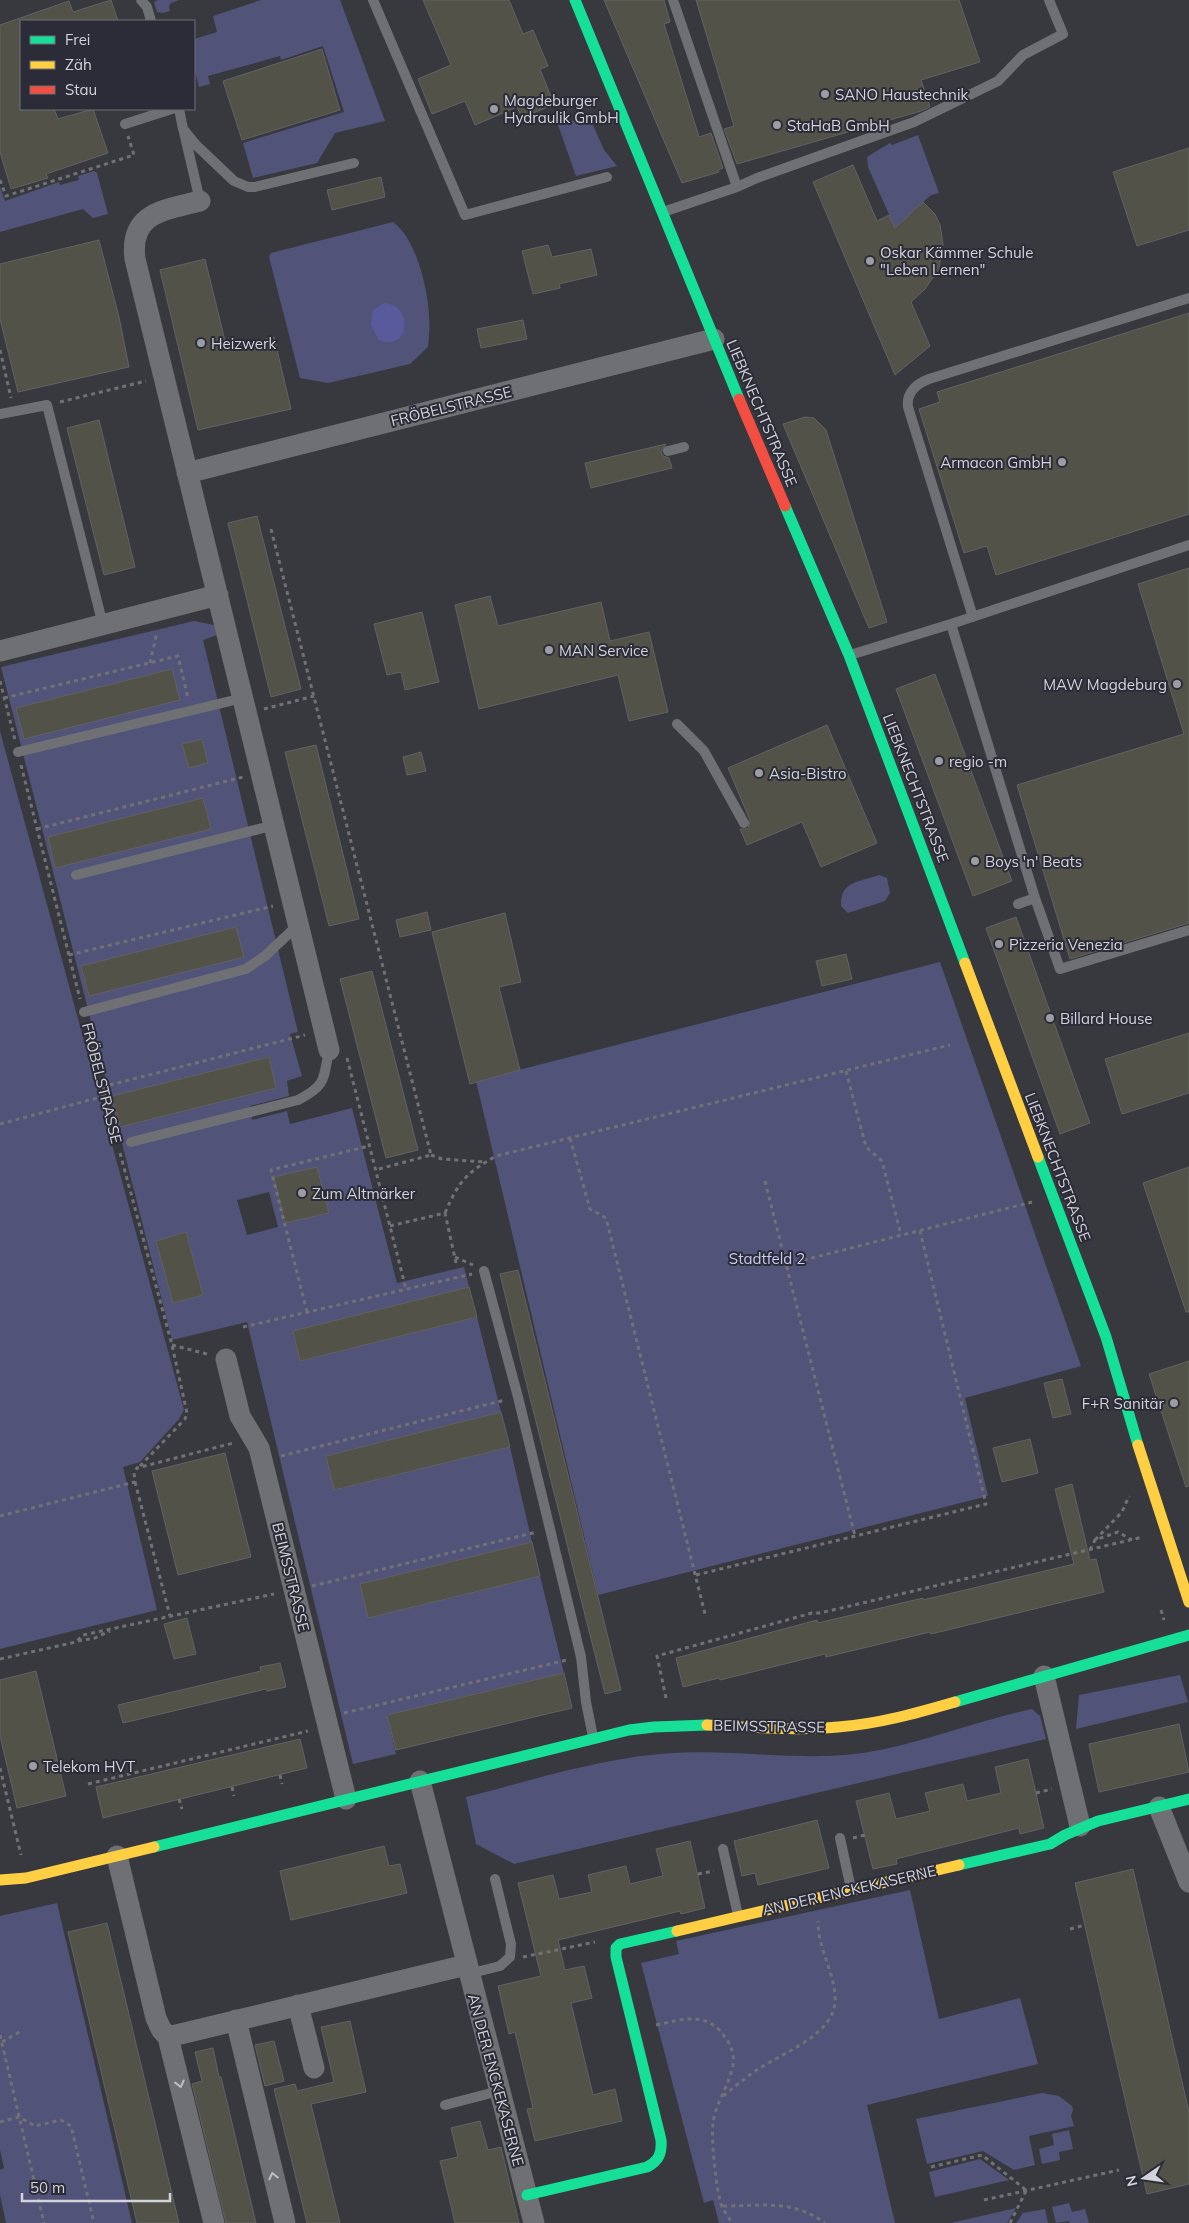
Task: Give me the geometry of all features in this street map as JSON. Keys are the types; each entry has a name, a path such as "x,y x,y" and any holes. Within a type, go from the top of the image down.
{"street":[{"name":"LIEBKNECHTSTRASSE","path":"575,0 661,213 849,655 1106,1337 1121,1384 1130,1422 1189,1602"},
{"path":"200,201 154,214 142,224 134,240 136,266 294,900 327,1040"},
{"name":"FRÖBELSTRASSE","path":"187,473 714,339"},
{"path":"0,650 218,596"},
{"name":"BEIMSSTRASSE","path":"226,1359 240,1416 259,1448 294,1590 333,1720 346,1799"},
{"name":"BEIMSSTRASSE","path":"0,1880 26,1878 593,1738 661,1726 814,1728 859,1724 921,1712 1189,1635"},
{"path":"1044,1676 1080,1826"},
{"name":"AN DER ENCKEKASERNE","path":"420,1781 534,2223"},
{"name":"AN DER ENCKEKASERNE","path":"616,1948 622,1943 1050,1844 1062,1834 1080,1826 1189,1800"},
{"path":"1159,1807 1189,1882"},
{"path":"117,1856 156,2018 160,2029 168,2037 214,2223"},
{"name":"BEIMSSTRASSE","path":"0,1891 26,1878"},
{"path":"527,2195 646,2167 656,2162 660,2156 661,2140 616,1957 616,1948"},
{"path":"168,2037 298,2005 467,1969"},
{"path":"298,2005 314,2068"},
{"path":"236,2020 285,2223"}],"lane":[{"path":"141,0 147,7 151,20"},
{"path":"373,0 465,215 606,177"},
{"path":"673,0 737,187"},
{"path":"661,213 914,122 998,81 1023,55 1063,34 1049,0"},
{"path":"125,124 169,110"},
{"path":"178,110 200,201"},
{"path":"183,129 196,145 231,179 248,187 354,163"},
{"path":"973,617 908,407 907,401 911,392 917,384 929,379 1189,298"},
{"path":"0,414 14,410 47,406 103,625"},
{"path":"668,451 684,447"},
{"path":"849,655 973,617 1189,545"},
{"path":"951,624 1035,898 1060,969 1189,930"},
{"path":"18,752 190,710 245,706"},
{"path":"677,724 704,751 744,823"},
{"path":"76,875 275,825"},
{"path":"1018,904 1035,898"},
{"path":"84,1012 246,969 265,956 299,924"},
{"path":"130,1142 298,1100 314,1092 322,1085 327,1040"},
{"path":"484,1271 518,1397 581,1657 586,1702 593,1738"},
{"path":"840,1838 852,1890"},
{"path":"723,1849 738,1916"},
{"path":"467,1969 500,1966 510,1957 511,1944 495,1879"},
{"path":"445,2105 499,2091"}],"path":[{"path":"0,180 6,196 134,155 125,124"},
{"path":"0,350 14,410"},
{"path":"47,406 164,377"},
{"path":"271,528 431,1155"},
{"path":"150,663 163,609"},
{"path":"4,698 178,656 190,710"},
{"name":"FRÖBELSTRASSE","path":"0,682 102,1086 172,1345 187,1415 139,1467"},
{"path":"245,706 314,696"},
{"path":"38,829 262,772"},
{"path":"69,955 294,900"},
{"path":"102,1086 327,1040 344,1046 406,1289"},
{"path":"456,1263 445,1213 456,1188 468,1174 496,1156 950,1046"},
{"path":"846,1071 866,1146 882,1160 901,1235"},
{"path":"0,1124 105,1096"},
{"path":"570,1138 590,1209 606,1218 705,1614"},
{"path":"307,1312 271,1170 369,1146"},
{"path":"376,1170 431,1155 442,1159 486,1162"},
{"path":"765,1181 788,1264 856,1536"},
{"path":"788,1264 1016,1207"},
{"path":"390,1226 445,1213"},
{"path":"696,1575 986,1504 920,1231"},
{"path":"244,1327 484,1271"},
{"path":"172,1345 226,1359"},
{"path":"275,1458 518,1397"},
{"path":"170,1616 134,1473 139,1467 253,1438"},
{"path":"0,1516 136,1482"},
{"path":"1090,1550 1096,1540 1122,1512 1130,1493"},
{"path":"0,1659 76,1642 83,1635 294,1590 550,1529"},
{"path":"1096,1540 1118,1532 1132,1540"},
{"path":"666,1698 657,1656 812,1613 820,1613 930,1588 1149,1536"},
{"path":"1161,1610 1164,1620"},
{"path":"1154,1621 1164,1620 1170,1616"},
{"path":"88,1784 568,1660"},
{"path":"0,1768 22,1860"},
{"path":"126,1774 127,1780"},
{"path":"280,1775 282,1784"},
{"path":"232,1786 234,1796"},
{"path":"180,1799 182,1809"},
{"path":"723,2096 758,2069 819,2033 834,2009 834,1988 819,1935 817,1898"},
{"path":"1070,1929 1085,1925"},
{"path":"510,1957 522,1957 602,1940 616,1948"},
{"path":"634,2030 689,2018 701,2019 712,2024 723,2034 732,2053 732,2069 713,2123 717,2177 722,2206 732,2223"},
{"path":"2,2042 21,2031"},
{"path":"0,2035 44,2223"},
{"path":"0,2122 19,2117 36,2126 61,2120 71,2126 94,2223"},
{"path":"930,2167 982,2155 1027,2191"},
{"path":"984,2200 1119,2170"},
{"path":"1010,2223 1027,2191"},
{"path":"722,2206 795,2207 809,2212 825,2223"}],"green space":[{"path":"158,0 179,0 171,3 169,6 170,11 163,13 157,12 154,2"},
{"path":"261,0 340,0 385,121 335,133 317,163 253,178 243,143 344,112 323,46 281,60 280,56 208,76 210,84 199,87 195,71 195,39 217,32 213,16"},
{"path":"589,116 604,150 617,166 576,176 558,125"},
{"path":"918,135 939,193 931,195 895,228 868,167 867,157 890,143 892,145"},
{"path":"94,171 97,173 108,214 93,218 83,209 0,232 0,187 5,201 59,182 60,185 79,180 78,176"},
{"path":"393,222 408,240 423,279 428,305 428,347 410,364 328,383 300,378 269,257 271,253"},
{"path":"194,621 214,625 217,635 203,640 298,1032 290,1034 302,1076 287,1081 289,1096 250,1106 252,1120 287,1111 290,1124 352,1108 397,1283 464,1267 469,1287 293,1331 300,1361 477,1317 501,1412 326,1456 335,1490 510,1447 532,1542 360,1584 368,1618 540,1576 564,1673 387,1715 396,1754 353,1764 247,1322 172,1340 1,667","holes":["203,798 211,829 55,868 48,837","236,927 89,996 81,966","269,1057 276,1088 121,1127 113,1096","274,1177 328,1212 285,1223","269,1192 278,1227 247,1235 237,1200","186,1232 203,1295 173,1303 156,1241"]},
{"path":"0,731 184,1410 179,1419 140,1462 123,1467 157,1610 0,1649"},
{"path":"879,875 887,878 890,893 885,901 848,913 841,906 847,887 858,881"},
{"name":"Stadtfeld 2","path":"940,962 1081,1366 965,1398 988,1496 598,1595 476,1081"},
{"path":"1180,1675 1188,1702 1076,1729 1079,1695"},
{"path":"1032,1709 1040,1716 1046,1739 514,1864 476,1844 466,1797 569,1770 647,1755 697,1752 816,1756 863,1753 905,1744"},
{"path":"910,1890 939,2019 1020,1998 1038,2064 867,2105 895,2223 719,2223 713,2200 704,2203 641,1963 679,1954 676,1941"},
{"path":"57,1903 132,2223 6,2223 0,2195 0,2170 4,2168 0,2150 0,1916"},
{"path":"1042,2093 1059,2096 1072,2106 1071,2116 1074,2126 1029,2136 1035,2165 1014,2170 983,2151 927,2164 916,2119"},
{"path":"1069,2130 1073,2149 1059,2152 1060,2160 1042,2164 1039,2149 1054,2145 1052,2134"},
{"path":"980,2159 1009,2180 935,2197 929,2172"},
{"path":"1069,2203 1072,2212 1085,2209 1089,2223 1070,2223 1069,2221 1056,2223 1052,2207"},
{"path":"1016,2208 1007,2223 951,2223"},
{"path":"1045,2209 1048,2223 1016,2223 1023,2213"}],"shaded area":[{"path":"384,303 394,306 401,311 404,319 402,335 397,340 389,342 379,340 371,325 373,310"}],"building":[{"path":"111,0 118,20 20,20 20,110 54,110 58,119 93,110 108,153 46,174 48,178 11,189 0,152 0,25 69,1 73,12"},
{"path":"423,0 509,0 523,34 533,30 548,66 540,69 554,104 522,118 517,107 475,125 465,101 432,114 418,79 451,65"},
{"path":"604,0 664,0 670,22 664,24 699,137 711,133 723,168 718,170 719,172 682,183"},
{"name":"SANO Haustechnik","path":"696,0 959,0 980,62 921,80 930,107 921,111 737,164 724,129 734,126"},
{"path":"322,49 340,110 242,140 223,81"},
{"path":"1189,148 1189,230 1137,246 1113,172"},
{"path":"853,165 877,221 889,215 895,228 923,202 935,214 940,225 943,244 939,269 925,289 911,302 930,346 895,375 813,182"},
{"path":"381,177 385,197 332,210 327,190"},
{"path":"99,240 119,317 129,367 18,392 0,319 0,264"},
{"path":"548,245 552,257 591,249 597,275 559,284 560,288 533,294 522,251"},
{"name":"Heizwerk","path":"205,259 227,349 274,337 291,409 198,430 160,270"},
{"name":"Armacon GmbH","path":"1189,313 1189,514 996,575 987,546 964,553 919,409 940,402 937,392"},
{"path":"523,320 527,339 481,348 477,329"},
{"path":"805,417 814,418 826,430 887,622 869,628 783,424"},
{"path":"99,420 135,567 104,575 67,428"},
{"path":"666,444 661,452 663,456 669,458 672,468 591,488 585,463"},
{"path":"257,516 301,689 271,697 228,523"},
{"path":"1189,568 1189,923 1070,959 1017,785 1184,734 1138,584"},
{"path":"490,596 498,626 601,602 610,641 649,632 668,712 629,721 618,675 479,709 455,605"},
{"path":"422,612 439,682 405,690 401,672 387,675 374,624"},
{"path":"172,669 180,700 24,739 16,708"},
{"path":"935,674 1012,881 973,896 896,689"},
{"path":"827,725 877,843 821,867 802,822 747,845 740,829 748,829 750,820 728,768"},
{"path":"202,739 208,763 189,768 182,744"},
{"path":"316,745 359,919 329,926 285,752"},
{"path":"421,752 426,771 407,775 403,757"},
{"path":"203,798 211,829 55,868 48,837"},
{"path":"427,912 431,930 400,937 396,920"},
{"path":"505,913 521,982 499,987 520,1070 470,1084 432,932"},
{"path":"1016,917 1090,1123 1060,1134 986,928"},
{"path":"236,927 244,957 89,996 81,966"},
{"path":"846,954 852,979 822,986 816,961"},
{"path":"372,971 418,1150 386,1158 340,979"},
{"path":"1189,1033 1189,1093 1122,1114 1105,1059"},
{"path":"269,1057 276,1088 120,1127 112,1096"},
{"path":"317,1167 329,1213 285,1223 274,1177"},
{"path":"1189,1167 1189,1312 1186,1312 1143,1183"},
{"path":"186,1232 203,1295 173,1303 156,1241"},
{"path":"518,1270 621,1690 605,1694 500,1274"},
{"path":"469,1287 477,1317 300,1361 293,1331"},
{"path":"1189,1361 1189,1486 1186,1487 1149,1374"},
{"path":"1062,1379 1071,1414 1053,1418 1044,1383"},
{"path":"501,1412 510,1447 334,1490 326,1456"},
{"path":"1030,1439 1038,1473 1002,1482 993,1448"},
{"path":"225,1453 251,1557 178,1575 152,1471"},
{"path":"1072,1484 1090,1560 1096,1559 1104,1592 931,1634 930,1632 826,1657 825,1654 720,1680 719,1678 683,1687 676,1658 817,1620 818,1623 1074,1564 1055,1489"},
{"path":"532,1542 540,1576 368,1618 360,1584"},
{"path":"187,1618 196,1654 174,1659 164,1624"},
{"path":"280,1663 286,1687 267,1691 266,1689 123,1723 118,1705 261,1671 260,1667"},
{"name":"Telekom HVT","path":"36,1671 66,1796 17,1808 0,1736 0,1680"},
{"path":"564,1673 572,1708 396,1750 387,1715"},
{"path":"1179,1724 1189,1772 1099,1792 1089,1744"},
{"path":"300,1739 307,1768 103,1818 96,1787"},
{"path":"1028,1759 1044,1828 1020,1834 1019,1828 896,1859 897,1864 873,1869 856,1801 889,1793 896,1819 930,1811 925,1793 963,1784 967,1801 1001,1793 995,1767"},
{"path":"817,1820 829,1868 758,1885 755,1873 742,1876 734,1841"},
{"path":"690,1841 705,1908 681,1914 680,1911 558,1940 565,1970 584,1966 592,1998 571,2003 593,2095 615,2089 622,2121 535,2141 527,2109 533,2108 515,2032 509,2034 498,1986 541,1976 518,1883 553,1875 559,1899 592,1892 588,1875 626,1866 630,1884 663,1876 656,1849"},
{"path":"384,1846 389,1866 400,1864 407,1893 291,1920 280,1871"},
{"path":"1133,1869 1189,2112 1189,2184 1147,2194 1075,1883"},
{"path":"107,1923 179,2223 137,2223 68,1932"},
{"path":"350,2021 366,2092 311,2104 340,2223 307,2223 274,2089 295,2084 297,2091 334,2082 321,2027"},
{"path":"274,2041 284,2081 265,2086 255,2045"},
{"path":"213,2048 256,2223 226,2223 192,2084 202,2081 195,2052"},
{"path":"480,2121 488,2150 501,2147 519,2223 455,2223 440,2161 458,2157 451,2128"}],"traffic: fast":[{"path":"575,0 739,399"},
{"path":"785,506 849,655 965,963"},
{"path":"1038,1157 1106,1337 1138,1445"},
{"path":"955,1702 1189,1635"},
{"path":"154,1847 629,1730 707,1725"},
{"path":"959,1865 1050,1844 1065,1835 1098,1821 1189,1799"},
{"path":"527,2195 647,2167 659,2156 661,2140 616,1957 616,1948 620,1944 677,1931"}],"traffic: slow":[{"path":"965,963 1038,1157"},
{"path":"1138,1445 1189,1602"},
{"path":"707,1725 789,1729 853,1726 883,1721 955,1702"},
{"path":"0,1880 26,1878 154,1847"},
{"path":"677,1931 959,1865"}],"traffic: jam":[{"path":"739,399 785,506"}],"place":[{"name":"SANO Haustechnik","path":"825,94"},
{"name":"Magdeburger Hydraulik GmbH","path":"494,109"},
{"name":"StaHaB GmbH","path":"777,125"},
{"name":"Oskar Kämmer Schule \"Leben Lernen\"","path":"870,261"},
{"name":"Heizwerk","path":"201,343"},
{"name":"Armacon GmbH","path":"1062,462"},
{"name":"MAN Service","path":"549,650"},
{"name":"MAW Magdeburg","path":"1177,684"},
{"name":"regio -m","path":"939,761"},
{"name":"Asia-Bistro","path":"759,773"},
{"name":"Boys 'n' Beats","path":"975,861"},
{"name":"Pizzeria Venezia","path":"999,944"},
{"name":"Billard House","path":"1050,1018"},
{"name":"Zum Altmärker","path":"302,1193"},
{"name":"F+R Sanitär","path":"1174,1403"},
{"name":"Telekom HVT","path":"33,1766"}]}
